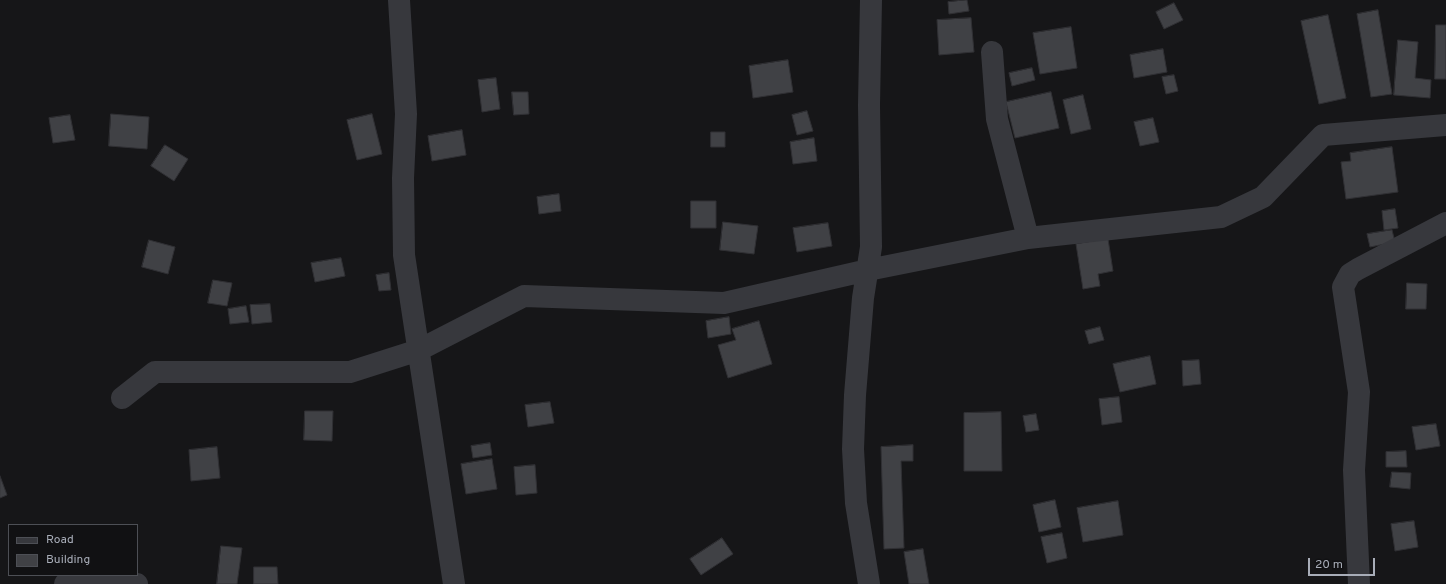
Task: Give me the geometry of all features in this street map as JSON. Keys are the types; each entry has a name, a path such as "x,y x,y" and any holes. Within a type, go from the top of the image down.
{"street":[{"path":"399,0 406,114 403,178 404,255 454,584"},
{"path":"869,584 856,503 853,449 854,395 862,298 868,270 872,223 869,106 871,0"},
{"path":"992,52 997,119 1028,238"},
{"path":"122,398 155,372 350,372 419,350 524,296 724,304 868,270 1028,238 1220,217 1264,197 1323,135 1446,125"},
{"path":"1359,584 1354,470 1359,392 1356,362 1344,298 1344,287 1346,279 1354,271 1446,223"},
{"path":"65,584 111,579 137,584"}],"building":[{"path":"967,0 969,11 949,14 948,2"},
{"path":"1174,3 1183,20 1164,29 1156,12"},
{"path":"1378,10 1392,94 1371,97 1357,14"},
{"path":"1328,15 1346,98 1319,104 1301,21"},
{"path":"971,18 974,52 939,55 937,20"},
{"path":"1436,25 1446,25 1446,79 1435,79"},
{"path":"1071,27 1077,68 1040,74 1033,33"},
{"path":"1398,40 1418,42 1415,78 1431,80 1430,98 1394,95"},
{"path":"1163,49 1167,72 1134,78 1130,55"},
{"path":"788,60 793,92 753,98 749,66"},
{"path":"1032,68 1035,80 1012,86 1009,73"},
{"path":"1174,75 1178,91 1166,94 1162,77"},
{"path":"496,78 500,109 482,112 478,80"},
{"path":"512,92 528,92 529,114 514,115"},
{"path":"1051,92 1059,128 1015,138 1006,102"},
{"path":"1083,95 1091,129 1071,134 1063,100"},
{"path":"807,111 813,131 797,135 792,115"},
{"path":"111,114 149,117 147,149 109,146"},
{"path":"372,114 382,154 357,160 347,120"},
{"path":"70,115 75,140 53,143 49,118"},
{"path":"1153,118 1159,142 1140,146 1134,122"},
{"path":"462,130 466,155 432,161 428,136"},
{"path":"711,132 725,132 725,147 711,147"},
{"path":"814,138 817,161 793,164 790,142"},
{"path":"165,145 188,159 174,181 151,166"},
{"path":"1392,147 1398,192 1346,199 1341,162 1351,161 1350,153"},
{"path":"559,194 561,211 539,214 537,197"},
{"path":"691,201 716,201 716,228 691,228"},
{"path":"1395,209 1398,228 1384,230 1382,211"},
{"path":"723,222 758,226 754,254 720,250"},
{"path":"828,223 832,246 797,252 793,228"},
{"path":"1392,230 1395,242 1370,247 1367,234"},
{"path":"1108,239 1113,271 1098,274 1100,286 1083,289 1076,244"},
{"path":"149,240 175,247 168,274 142,267"},
{"path":"341,258 345,276 315,282 311,263"},
{"path":"389,273 391,290 379,291 376,275"},
{"path":"213,280 232,283 227,306 208,303"},
{"path":"1407,283 1427,284 1426,309 1406,309"},
{"path":"270,304 272,322 252,324 250,305"},
{"path":"246,306 249,322 230,324 228,309"},
{"path":"729,317 731,334 708,338 706,321"},
{"path":"759,321 772,364 728,378 718,345 736,340 732,329"},
{"path":"1100,327 1104,340 1089,344 1085,331"},
{"path":"1150,356 1156,384 1120,392 1113,364"},
{"path":"1199,360 1201,384 1183,386 1182,361"},
{"path":"1119,397 1122,422 1102,425 1099,399"},
{"path":"550,402 554,423 528,427 525,405"},
{"path":"305,411 333,411 332,441 304,440"},
{"path":"1001,412 1002,471 964,471 964,413"},
{"path":"1036,414 1039,430 1026,432 1023,416"},
{"path":"1436,424 1440,446 1416,450 1412,427"},
{"path":"490,443 492,455 473,458 471,446"},
{"path":"913,445 913,461 901,461 904,548 884,549 881,447"},
{"path":"217,447 220,478 191,481 189,450"},
{"path":"1406,451 1407,467 1386,467 1386,452"},
{"path":"492,459 497,489 466,494 461,464"},
{"path":"535,465 537,493 516,495 514,467"},
{"path":"1392,472 1411,473 1410,489 1390,487"},
{"path":"0,476 7,495 0,498"},
{"path":"1055,500 1061,527 1039,532 1033,505"},
{"path":"1118,501 1123,535 1083,542 1077,508"},
{"path":"1414,521 1418,547 1395,551 1391,524"},
{"path":"1062,533 1067,558 1047,563 1041,537"},
{"path":"722,538 733,554 701,575 690,559"},
{"path":"221,546 242,548 237,584 217,584"},
{"path":"923,549 929,584 909,584 904,552"},
{"path":"254,567 277,567 278,584 254,584"}]}
